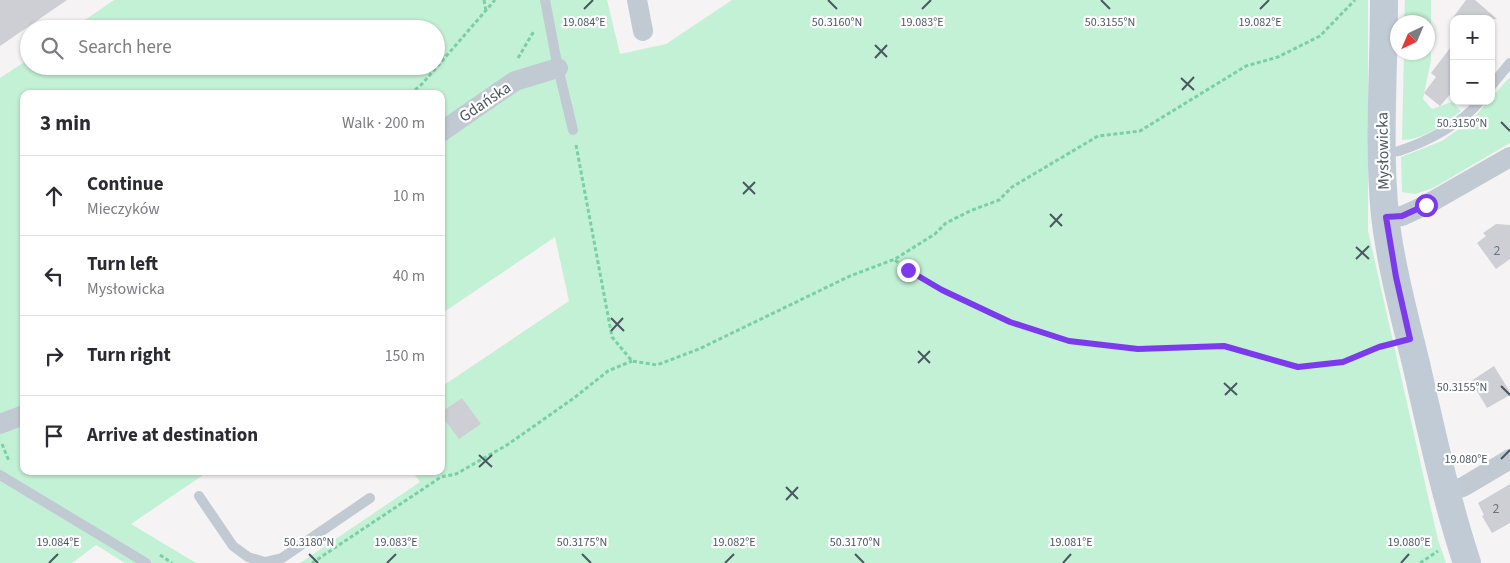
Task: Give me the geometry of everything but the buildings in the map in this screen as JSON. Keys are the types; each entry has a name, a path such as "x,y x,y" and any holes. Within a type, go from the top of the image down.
{"street":[{"path":"636,0 643,31"},
{"name":"Mysłowicka","path":"1384,0 1381,152 1386,217 1396,277 1410,339 1446,492 1466,563"},
{"name":"Gdańska","path":"445,129 515,81 558,68"},
{"path":"1386,217 1402,216 1426,205 1510,157"},
{"path":"0,424 20,416"},
{"path":"1446,492 1463,487 1510,459"}],"lane":[{"path":"545,0 558,68 573,130"},
{"path":"1495,81 1510,63"},
{"path":"1381,152 1398,152 1446,130 1477,105"},
{"path":"0,475 146,563"},
{"path":"199,496 233,546 252,561 265,562 282,558 370,498"}],"path":[{"path":"484,0 486,11"},
{"path":"445,58 495,0"},
{"path":"312,563 441,477 456,474 507,445 574,398 608,371 632,361 656,365 690,352 850,276 895,259 935,234 946,222 999,200 1012,187 1098,136 1140,131 1246,66 1278,57 1320,36 1355,0"},
{"path":"415,90 430,75"},
{"path":"573,130 612,337 632,361"},
{"path":"895,259 908,270 942,290 1002,318 1069,341 1138,349 1224,346 1298,367 1343,362 1379,347 1410,339"},
{"path":"1420,563 1441,549"}],"green space":[{"path":"114,0 607,0 620,54 666,44 732,0 1368,0 1368,231 1438,540 1446,563 300,563 420,482 415,475 445,475 445,384 569,301 555,237 445,311 445,90 20,90 20,475 203,475 131,524 196,563 125,563 96,545 72,563 0,563 0,78 20,65 20,75 445,75 445,20 85,20"},
{"path":"1405,0 1431,0 1431,15 1404,15"},
{"path":"1404,60 1431,60 1423,99 1432,109 1450,103 1450,105 1455,105 1461,111 1425,134 1402,140"},
{"path":"1510,77 1510,143 1433,188 1415,194 1402,192 1401,157 1442,141 1473,119 1485,105 1495,105 1495,94"}],"route":[{"path":"908,270 942,290 1010,322 1069,341 1138,349 1224,346 1298,367 1343,362 1379,347 1410,339 1396,277 1386,217 1402,216 1426,205"}]}
